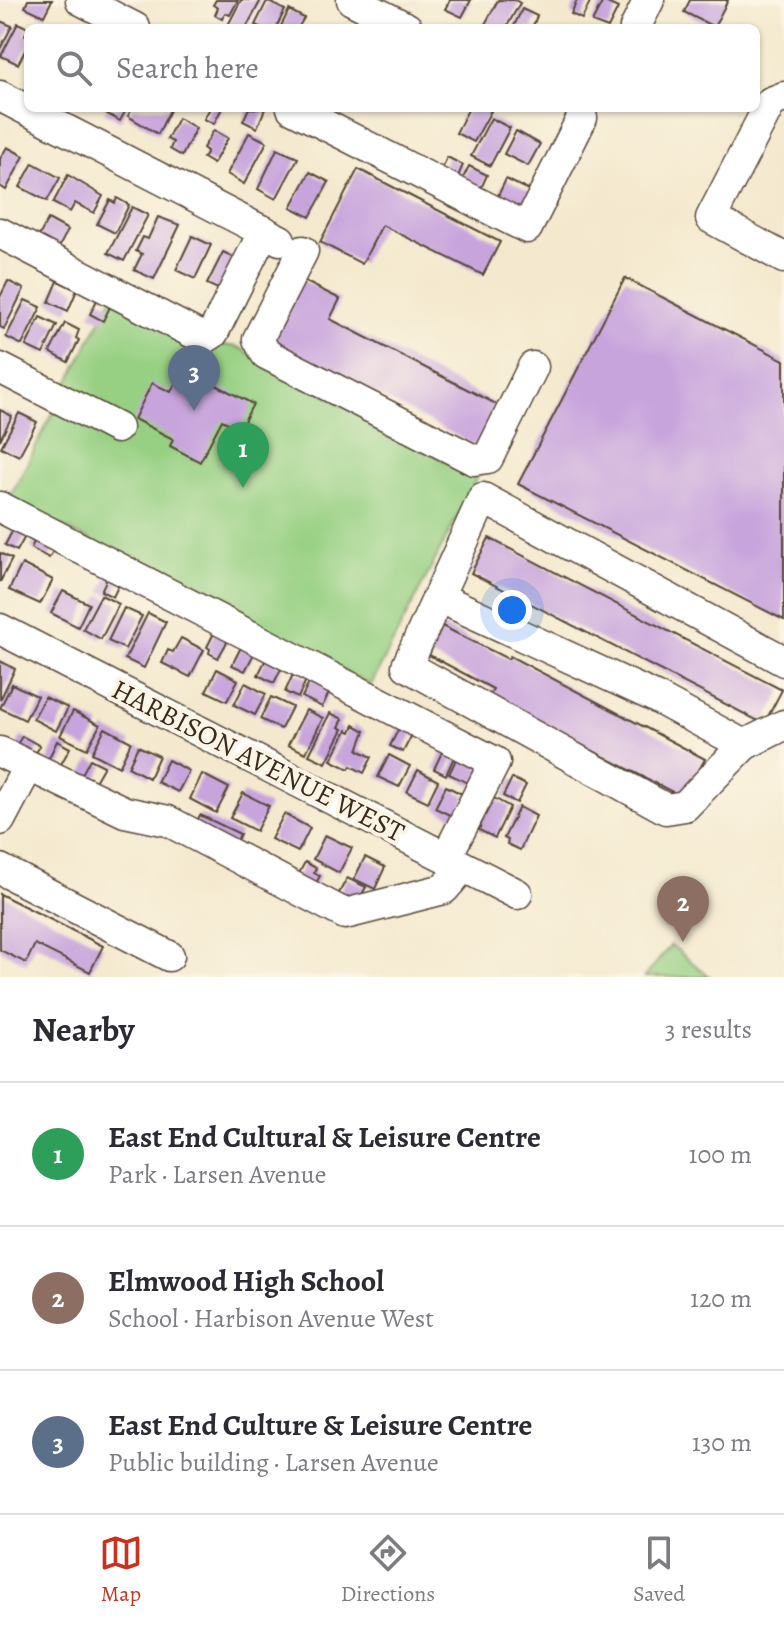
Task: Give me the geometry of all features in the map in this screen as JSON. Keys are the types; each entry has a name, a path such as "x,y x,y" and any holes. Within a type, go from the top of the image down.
{"street":[{"path":"81,0 127,24"},
{"path":"352,0 399,24"},
{"path":"0,96 24,108"},
{"path":"784,97 771,102 711,218 784,258"},
{"path":"31,112 298,249 258,339 266,354 474,460 488,458"},
{"path":"300,112 527,228 582,112"},
{"path":"0,233 199,336 207,337 213,333 264,231"},
{"path":"533,367 488,458 483,498 407,666 666,809 685,806 744,745 784,725"},
{"path":"0,368 117,428"},
{"path":"483,498 784,661"},
{"path":"0,507 495,762 444,889 345,914 168,821 125,812 0,752"},
{"path":"438,597 655,697 744,745"},
{"name":"HARBISON AVENUE WEST","path":"0,629 517,894"},
{"path":"0,820 28,767"},
{"path":"0,869 169,956"}],"green space":[{"path":"111,299 196,342 238,347 477,478 371,685 9,499"},
{"path":"671,945 710,977 645,977"}],"building":[{"path":"28,0 52,0 44,16 25,7"},
{"path":"216,0 238,0 230,15 225,13 222,19 215,15 218,8 213,5"},
{"path":"241,0 261,0 248,24 229,24"},
{"path":"450,0 471,0 462,17 445,9"},
{"path":"498,0 520,3 508,24 485,24"},
{"path":"577,0 591,0 582,19 571,14"},
{"path":"690,0 728,0 716,24 708,24 684,12"},
{"path":"267,1 285,10 278,24 256,24"},
{"path":"603,1 618,8 610,24 592,22"},
{"path":"522,9 537,16 534,24 515,24"},
{"path":"289,10 304,18 300,24 282,24"},
{"path":"0,21 12,26 0,49"},
{"path":"18,23 24,26 24,53 18,64 1,56"},
{"path":"104,112 125,112 120,121"},
{"path":"130,112 169,112 158,134 128,116"},
{"path":"208,112 220,112 214,124 204,119"},
{"path":"247,112 264,112 257,128 243,121"},
{"path":"467,112 490,112 474,142 456,133"},
{"path":"178,118 196,128 182,156 170,149 173,142 167,139"},
{"path":"491,118 510,128 490,166 471,156"},
{"path":"214,130 228,138 213,164 203,158 207,151 203,148"},
{"path":"516,131 540,144 528,166 504,154"},
{"path":"249,133 267,142 244,184 227,174"},
{"path":"7,147 24,156 6,190 0,186 0,159"},
{"path":"277,149 298,158 276,199 258,189"},
{"path":"447,157 463,165 456,181 440,173"},
{"path":"33,163 60,178 47,201 20,187"},
{"path":"469,166 487,175 479,193 460,184"},
{"path":"358,169 500,242 483,275 382,225 362,264 320,242"},
{"path":"310,172 329,182 310,217 291,207"},
{"path":"68,175 103,196 94,213 75,203 70,212 53,203"},
{"path":"506,179 532,192 521,215 495,202"},
{"path":"117,198 129,205 115,233 97,224 110,200 115,203"},
{"path":"132,207 148,215 124,261 108,253"},
{"path":"158,217 180,225 154,279 134,270 142,254 136,251 143,237 148,239"},
{"path":"48,219 68,230 58,249 38,238"},
{"path":"192,236 211,245 195,279 176,270"},
{"path":"223,252 241,261 222,291 207,284"},
{"path":"625,278 784,360 784,620 518,484"},
{"path":"300,279 340,299 330,319 500,406 478,447 269,339"},
{"path":"8,281 24,289 4,329 0,327 0,297"},
{"path":"58,281 77,290 68,311 49,302"},
{"path":"98,298 111,305 103,321 90,314"},
{"path":"25,300 41,307 22,345 6,337"},
{"path":"40,317 57,325 43,354 26,346"},
{"path":"65,323 79,330 76,338 79,340 68,362 50,352"},
{"path":"183,368 253,404 240,429 222,420 200,462 170,446 173,439 134,419 152,383 171,392"},
{"path":"0,410 12,416 0,440"},
{"path":"19,413 37,422 19,456 1,447"},
{"path":"16,524 28,531 17,551 5,545"},
{"path":"38,534 57,545 49,558 31,548"},
{"path":"489,538 782,690 764,724 471,573"},
{"path":"0,553 12,559 0,582"},
{"path":"22,564 53,580 40,604 9,590"},
{"path":"110,572 122,578 113,597 101,591"},
{"path":"63,591 89,604 78,627 51,613"},
{"path":"101,595 119,604 101,639 83,629"},
{"path":"124,608 142,616 125,649 108,641"},
{"path":"148,613 166,622 144,668 125,659"},
{"path":"442,626 508,659 510,656 705,759 684,798 489,697 493,689 429,655"},
{"path":"216,629 230,637 218,658 209,653 207,647"},
{"path":"181,638 204,650 190,677 162,663 168,650 173,652"},
{"path":"243,643 256,650 245,671 232,665"},
{"path":"267,657 283,665 274,683 258,675"},
{"path":"0,661 15,669 0,700"},
{"path":"217,669 238,680 227,701 206,691"},
{"path":"294,672 307,678 298,698 285,692"},
{"path":"312,677 332,687 322,707 302,697"},
{"path":"245,683 266,694 255,715 234,705"},
{"path":"12,684 37,696 25,720 0,708"},
{"path":"45,697 68,708 56,731 33,719"},
{"path":"271,697 292,707 281,729 260,719"},
{"path":"306,710 323,718 306,753 288,745"},
{"path":"73,711 100,725 87,749 60,736"},
{"path":"330,713 343,719 339,727 343,729 326,763 309,755"},
{"path":"354,725 365,731 358,750 372,757 364,773 331,760 347,730 351,732"},
{"path":"400,726 413,733 403,752 390,746"},
{"path":"105,728 131,742 119,767 92,753"},
{"path":"22,736 40,746 33,758 15,748"},
{"path":"57,741 70,748 60,766 48,760"},
{"path":"138,746 159,756 149,778 128,767"},
{"path":"443,750 455,755 446,775 434,769"},
{"path":"460,751 482,770 474,786 449,774"},
{"path":"389,755 410,766 399,787 378,777"},
{"path":"90,759 104,766 93,785 80,778"},
{"path":"168,760 189,771 178,792 157,782"},
{"path":"418,770 438,781 428,802 407,792"},
{"path":"202,774 229,788 216,813 190,799"},
{"path":"512,778 526,785 517,803 503,796"},
{"path":"446,786 466,796 456,818 435,808"},
{"path":"243,793 269,806 256,831 230,818"},
{"path":"492,797 510,807 495,838 479,830"},
{"path":"519,807 536,816 520,850 507,844 508,840 504,838"},
{"path":"284,814 310,828 298,852 271,839"},
{"path":"200,815 240,834 234,847 194,827"},
{"path":"325,835 352,848 339,873 313,859"},
{"path":"365,857 385,867 375,889 354,879"},
{"path":"305,862 316,868 314,873 320,876 313,888 296,879"},
{"path":"347,878 366,887 357,904 338,895"},
{"path":"0,894 103,946 90,972 35,944 26,963 0,950"}],"place":[{"name":"East End Culture & Leisure Centre","path":"194,411"},
{"name":"East End Cultural & Leisure Centre","path":"243,488"},
{"name":"Elmwood High School","path":"683,942"}]}
